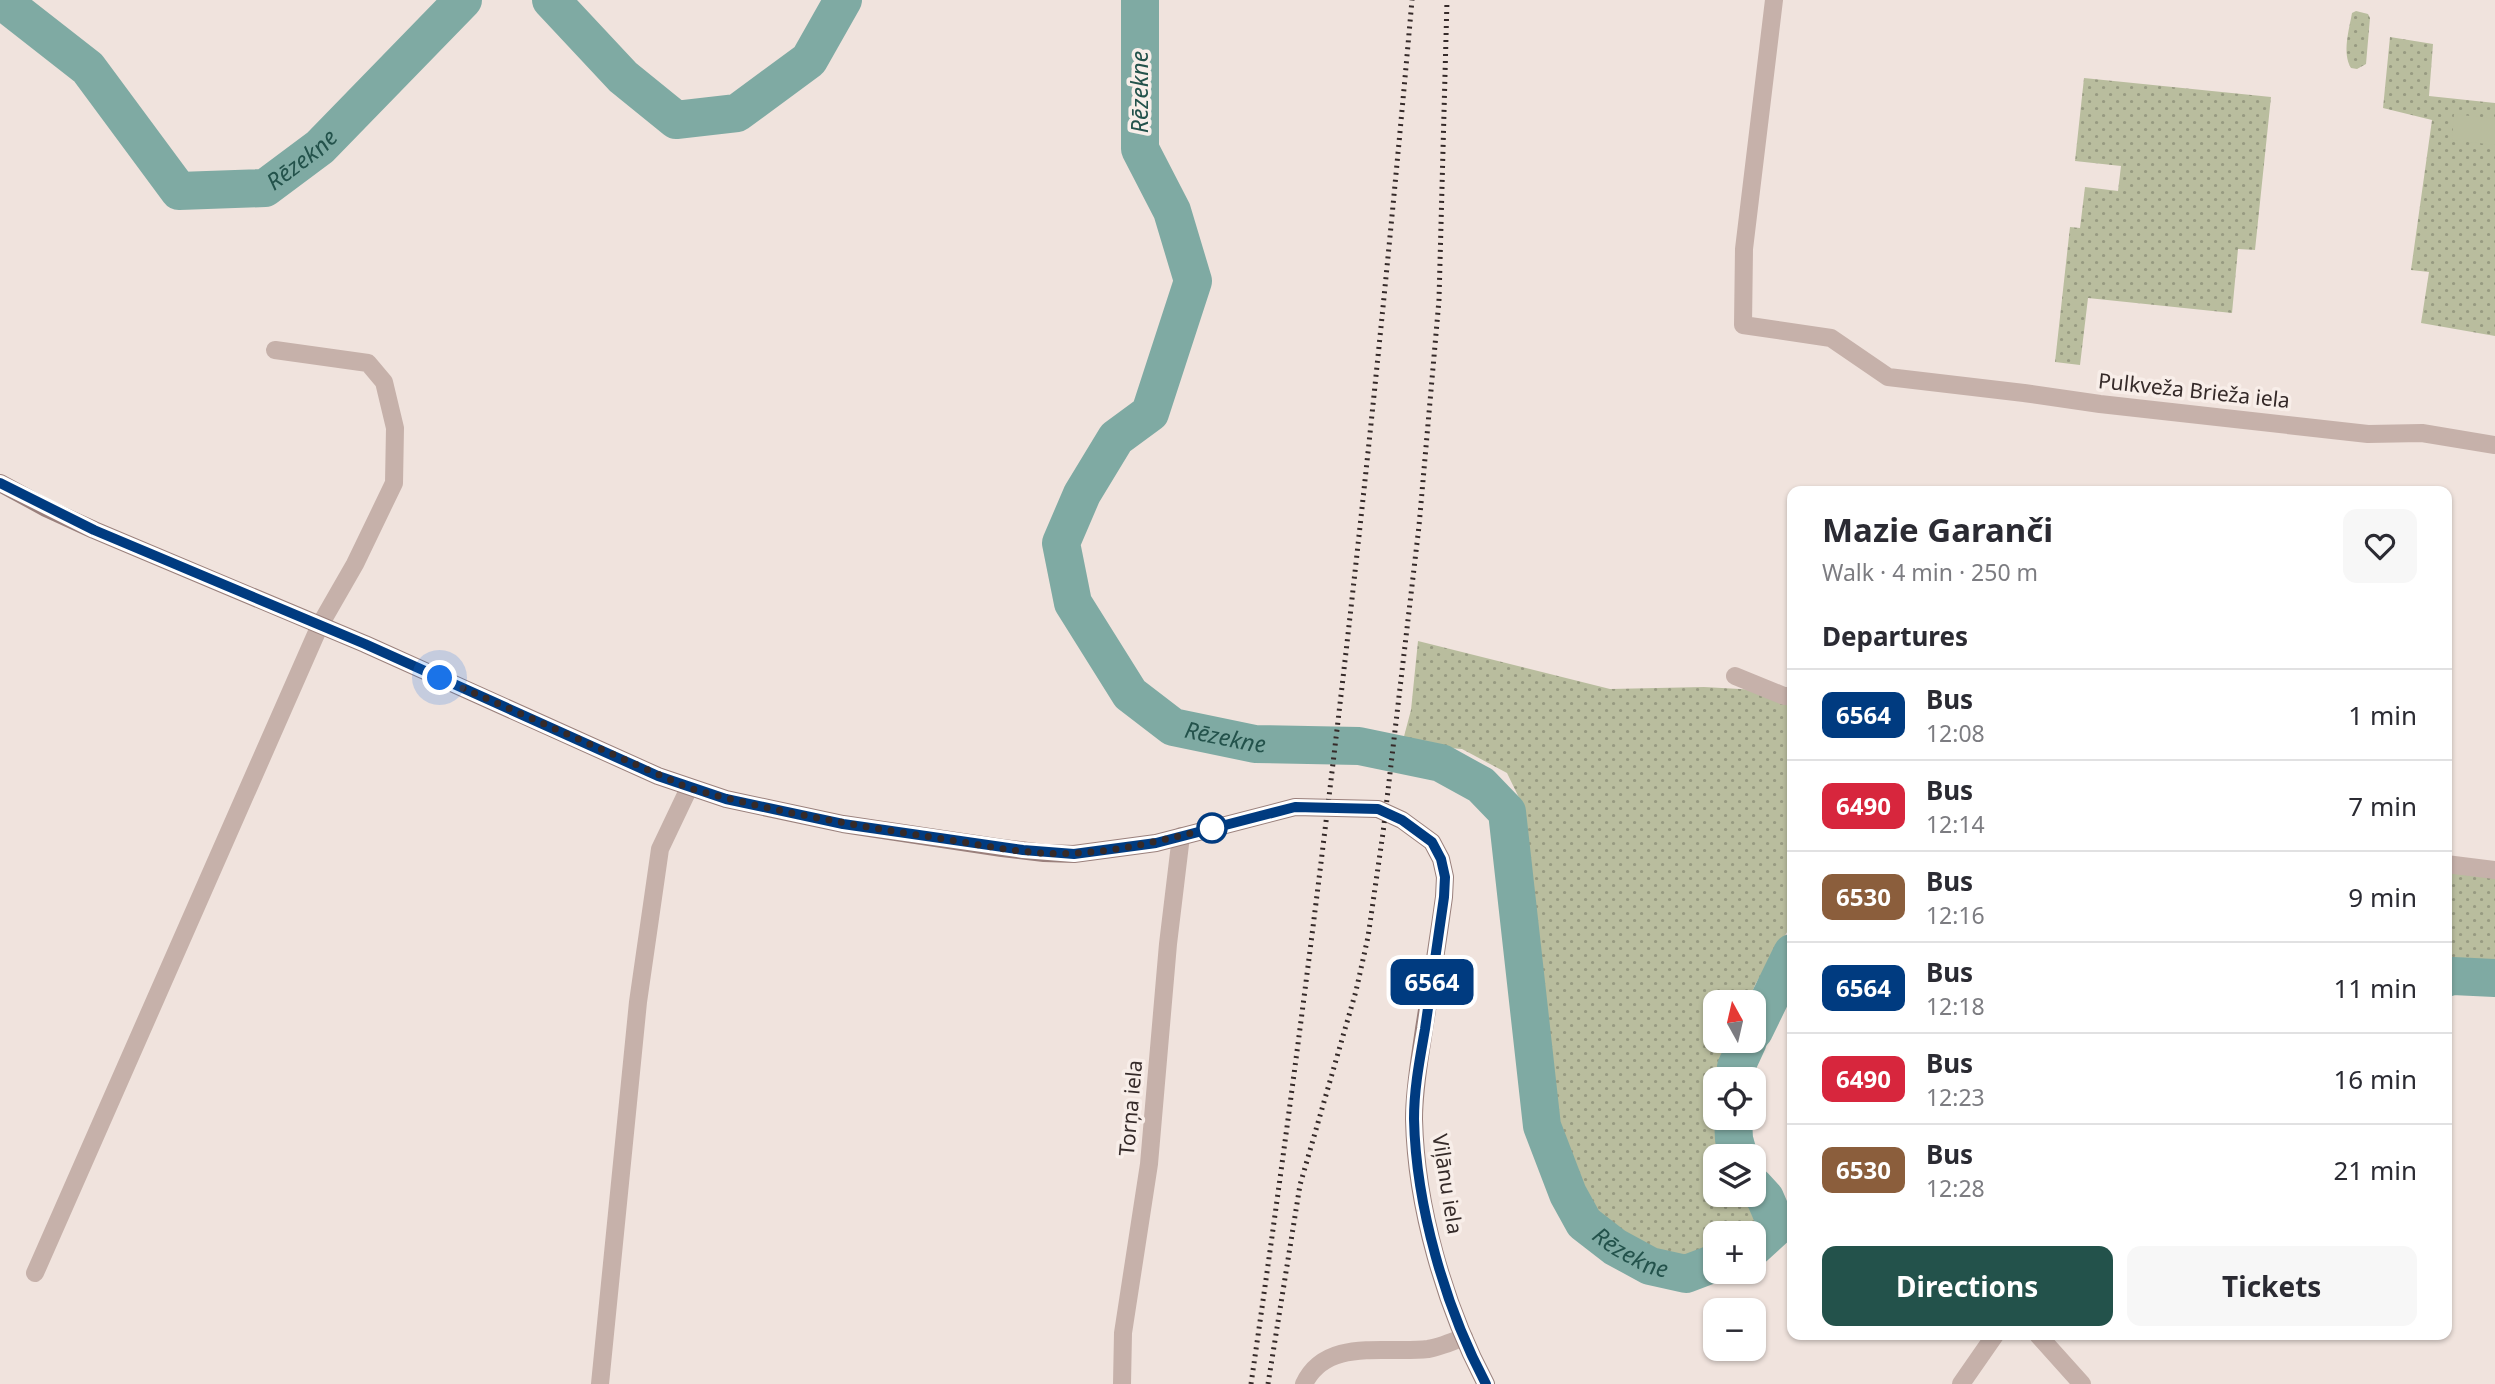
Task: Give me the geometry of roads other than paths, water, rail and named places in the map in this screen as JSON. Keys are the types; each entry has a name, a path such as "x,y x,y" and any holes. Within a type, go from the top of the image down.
{"main road":[{"name":"Viļānu iela","path":"0,483 94,530 320,625 689,788 726,799 843,824 1044,853 1102,852 1156,843 1295,807 1378,809 1402,820 1432,842 1441,859 1445,877 1417,1080 1414,1117 1416,1155 1428,1222 1447,1292 1486,1384"}],"street":[{"name":"Pulkveža Brieža iela","path":"1774,0 1744,249 1743,325 1831,338 1888,377 2368,434 2423,433 2495,445"},
{"path":"35,1273 320,625 355,565 394,483 396,428 384,382 368,363 275,350"},
{"path":"1735,676 1787,696"},
{"path":"600,1384 638,1002 660,849 689,788"},
{"name":"Torņa iela","path":"1122,1384 1123,1333 1149,1164 1168,944 1181,836"},
{"path":"2452,865 2495,870"},
{"path":"1304,1384 1310,1371 1321,1361 1336,1354 1430,1349 1464,1336"},
{"path":"1961,1384 1992,1340"},
{"path":"2042,1340 2082,1384"}],"waterway":[{"name":"Rēzekne","path":"1,0 88,68 179,191 265,188 320,147 463,0"},
{"name":"Rēzekne","path":"551,0 623,77 676,120 737,113 809,60 843,0"},
{"name":"Rēzekne","path":"1140,0 1140,149 1172,211 1193,281 1150,413 1116,438 1082,494 1061,543 1073,603 1130,694 1173,727 1255,744 1359,746 1441,763 1481,785 1507,812 1542,1126 1568,1194 1584,1223 1615,1247 1650,1266 1686,1274 1703,1268"},
{"name":"Rēzekne","path":"1766,1006 1787,963"},
{"name":"Rēzekne","path":"2452,976 2495,978"},
{"name":"Rēzekne","path":"1736,1067 1742,1054"},
{"name":"Rēzekne","path":"1734,1130 1735,1144"},
{"name":"Rēzekne","path":"1766,1200 1777,1226 1766,1236"}],"railway":[{"path":"1251,1384 1321,866 1361,520 1412,0"},
{"path":"1268,1384 1300,1185 1356,991 1368,937 1383,833 1419,526 1439,300 1447,0"}]}
